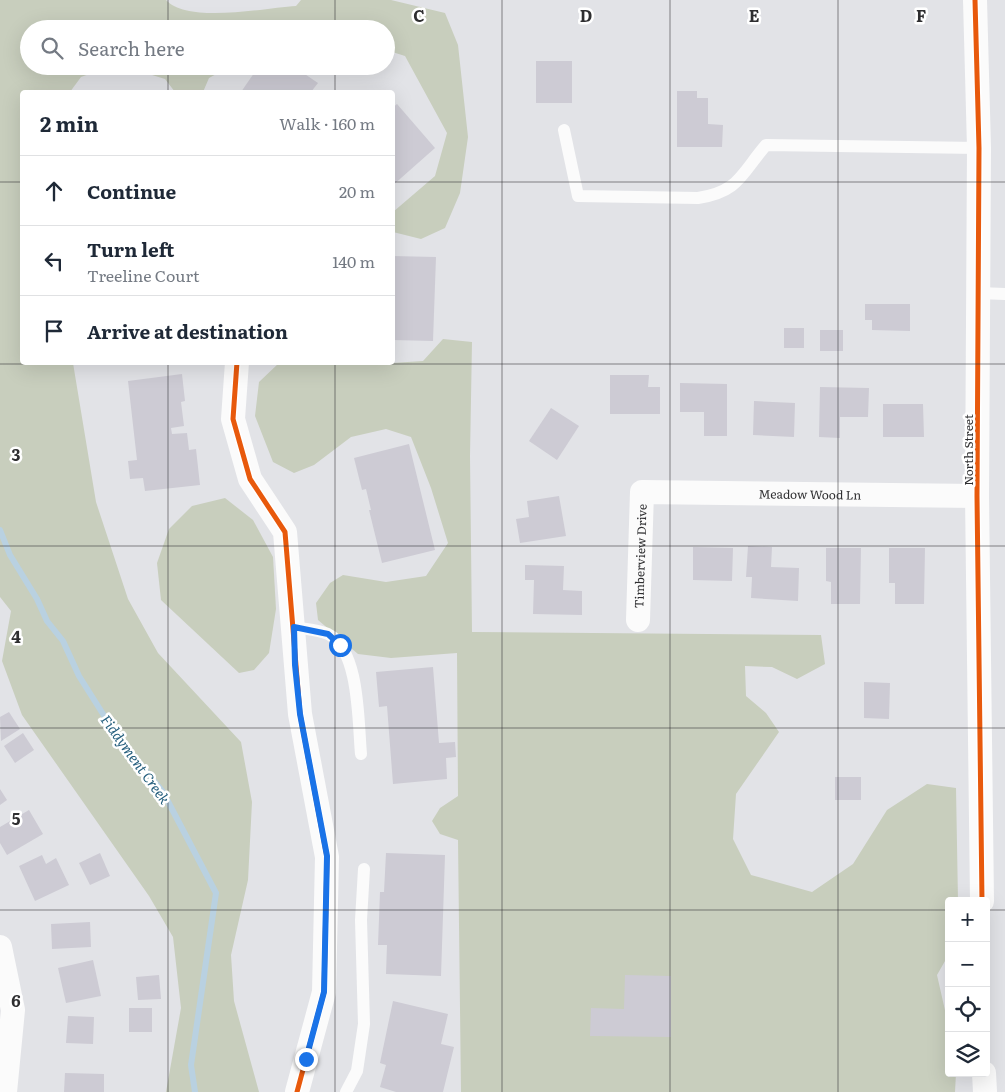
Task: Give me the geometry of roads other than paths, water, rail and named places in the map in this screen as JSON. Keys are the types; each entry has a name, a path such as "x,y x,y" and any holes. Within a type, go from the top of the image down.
{"street":[{"name":"North Street","path":"975,0 979,148 977,496 982,897"},
{"path":"237,365 233,419 250,479 285,532 300,714 327,856 324,992 297,1092"},
{"name":"Meadow Wood Ln","path":"642,492 977,496"},
{"name":"Timberview Drive","path":"638,620 642,492"},
{"path":"0,947 13,1010 4,1061 5,1092"},
{"path":"984,1077 985,1092"}],"lane":[{"path":"564,130 578,196 698,198 715,196 737,184 766,145 979,148"},
{"path":"978,293 1005,294"},
{"path":"294,627 328,634 340,645 354,677 361,754"},
{"path":"346,1092 357,1071 364,1024 361,920 364,869"}],"waterway":[{"name":"Fiddyment Creek","path":"0,530 10,555 37,599 47,621 63,641 79,676 115,733 163,792 216,893 191,1065 195,1092"}]}
